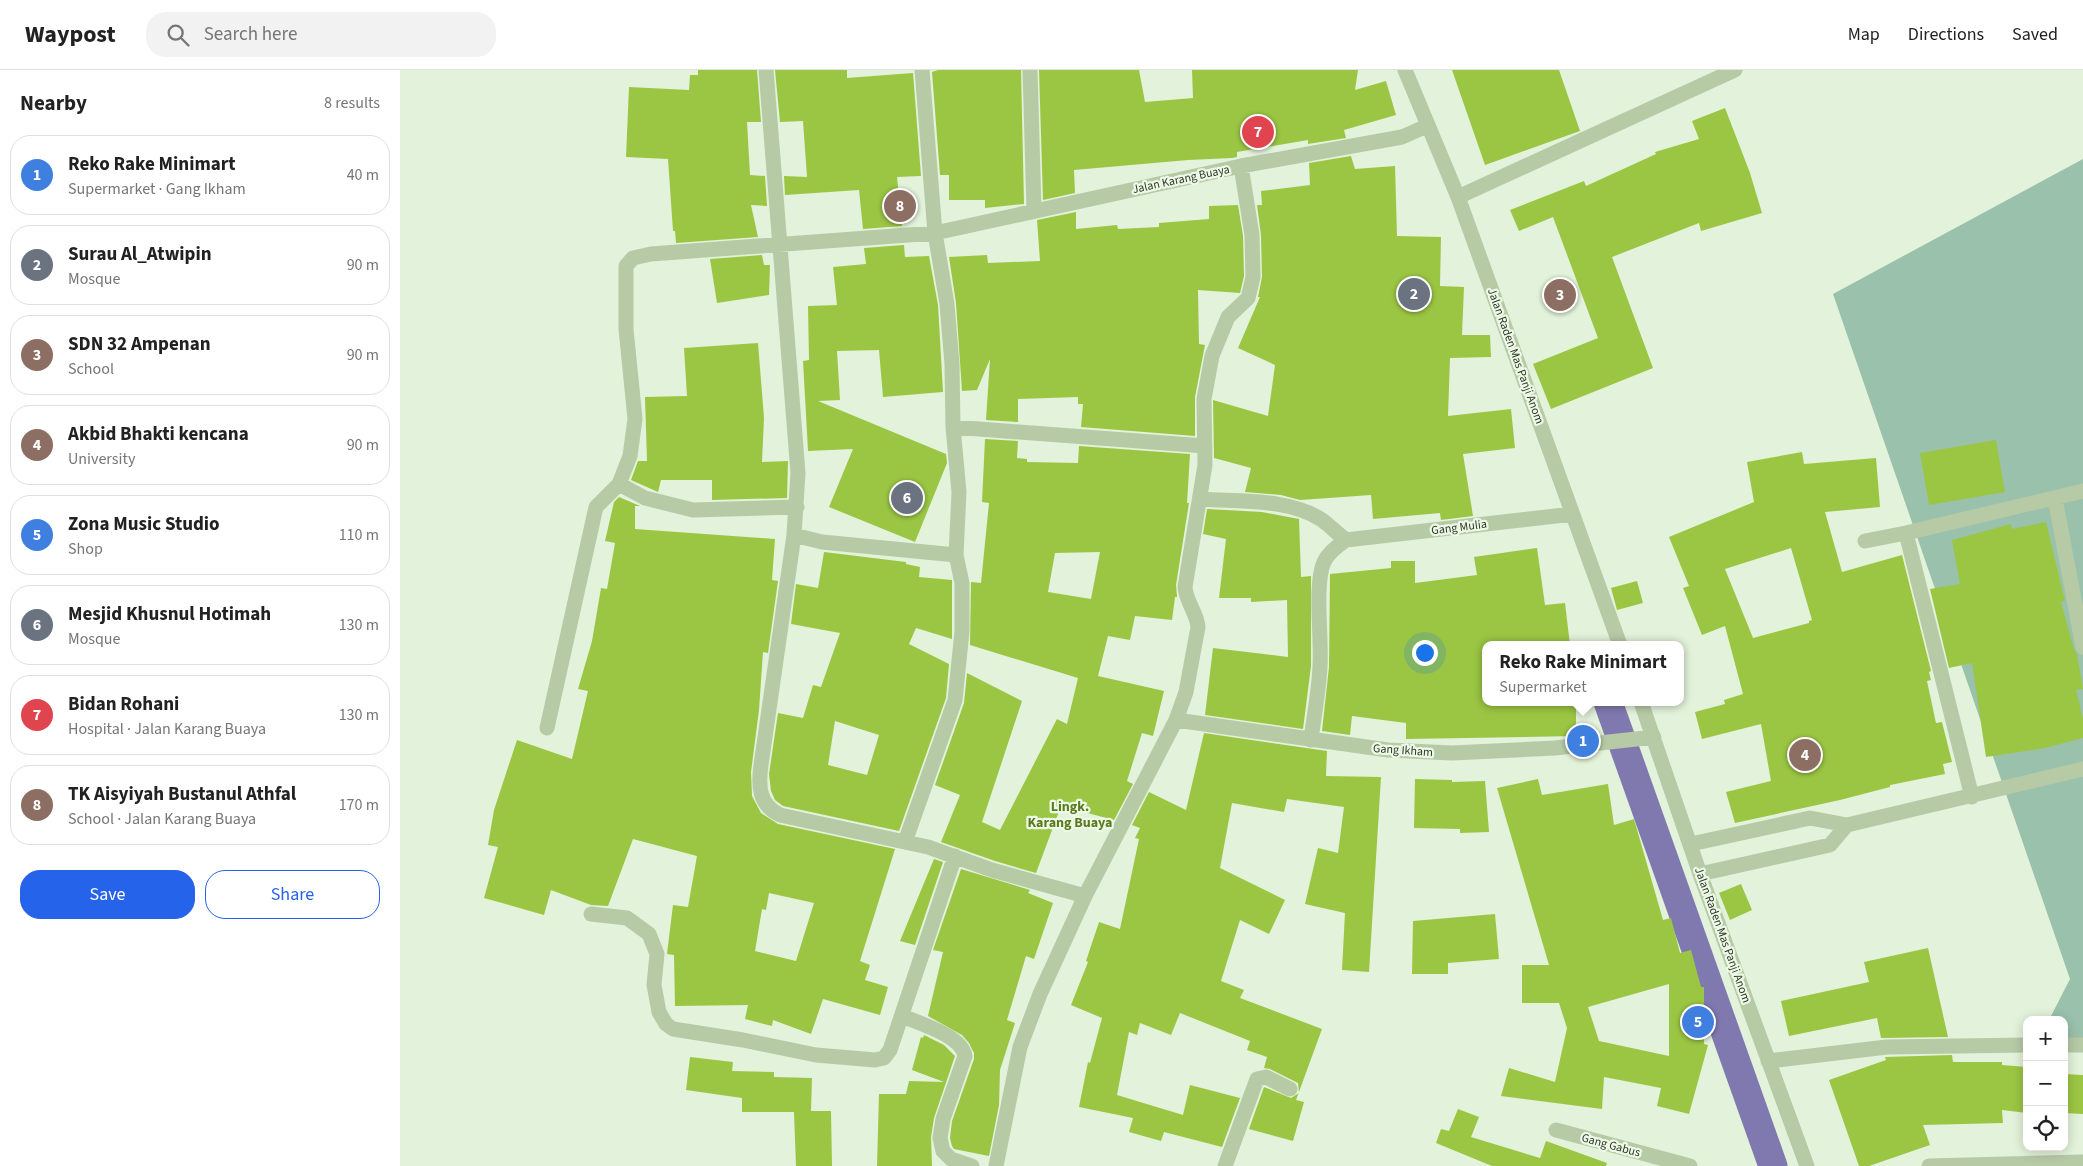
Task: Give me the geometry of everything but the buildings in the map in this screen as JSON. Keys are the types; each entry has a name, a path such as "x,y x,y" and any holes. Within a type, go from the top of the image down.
{"street":[{"path":"766,70 798,473 794,535 763,745 759,780 760,793 765,805 780,814 905,842 955,856 999,872 1085,896"},
{"path":"905,842 955,700 962,632 962,583 956,555 959,492 953,427 952,364 947,304 935,233 922,70"},
{"path":"1030,70 1034,210"},
{"name":"Jalan Raden Mas Panji Anom","path":"1404,70 1458,197 1619,641"},
{"path":"1458,197 1734,70"},
{"name":"Jalan Karang Buaya","path":"619,484 630,456 635,419 626,329 626,266 633,258 651,254 935,233 1241,166 1402,137 1427,126"},
{"path":"996,1166 1020,1047 1040,994 1085,896 1176,720 1186,692 1198,627 1198,622 1188,601 1185,587 1205,465 1204,399 1212,356 1228,317 1248,298 1253,277 1252,234 1241,166"},
{"path":"953,427 1205,446"},
{"path":"547,728 596,507 619,484 645,498 693,510 797,507"},
{"path":"1865,541 2083,491"},
{"path":"2055,498 2083,646"},
{"path":"1200,499 1279,505 1304,511 1322,520 1346,540 1324,560 1322,570 1319,599 1320,666 1311,740"},
{"name":"Gang Mulia","path":"1346,540 1573,514"},
{"path":"1906,533 1972,797"},
{"path":"794,535 822,542 956,555"},
{"name":"Jalan Raden Mas Panji Anom","path":"1643,706 1700,874 1807,1166"},
{"name":"Gang Ikham","path":"1176,720 1388,750 1452,753 1606,744 1654,737"},
{"path":"1691,844 1810,818 1847,825 1972,797 2083,769"},
{"path":"1700,874 1830,845 1847,825"},
{"path":"591,914 627,918 649,934 657,954 654,985 659,1012 666,1024 673,1029 743,1040 816,1055 875,1060 884,1058 890,1050 955,856"},
{"path":"902,1016 955,1040 962,1047 966,1056 944,1119 940,1138 943,1151 951,1159 972,1166"},
{"path":"1768,1061 1887,1047 2023,1045"},
{"path":"2068,1045 2083,1045"},
{"path":"1225,1166 1257,1079 1266,1077 1290,1089"},
{"name":"Gang Gabus","path":"1556,1130 1665,1162 1690,1166"},
{"path":"1929,1166 2083,1162"}],"green space":[{"path":"2083,159 2083,1052 2068,1051 2068,1016 2051,1016 2070,979 1833,294"}],"waterway":[{"path":"1609,706 1773,1166"}],"place":[{"name":"Bidan Rohani","path":"1258,132"},
{"name":"TK Aisyiyah Bustanul Athfal","path":"900,206"},
{"name":"Surau Al_Atwipin","path":"1414,294"},
{"name":"SDN 32 Ampenan","path":"1560,295"},
{"name":"Mesjid Khusnul Hotimah","path":"907,498"},
{"name":"Reko Rake Minimart","path":"1583,741"},
{"name":"Akbid Bhakti kencana","path":"1805,755"},
{"name":"Zona Music Studio","path":"1698,1022"}],"district":[{"name":"Lingk. Karang Buaya","path":"1070,814"}]}
